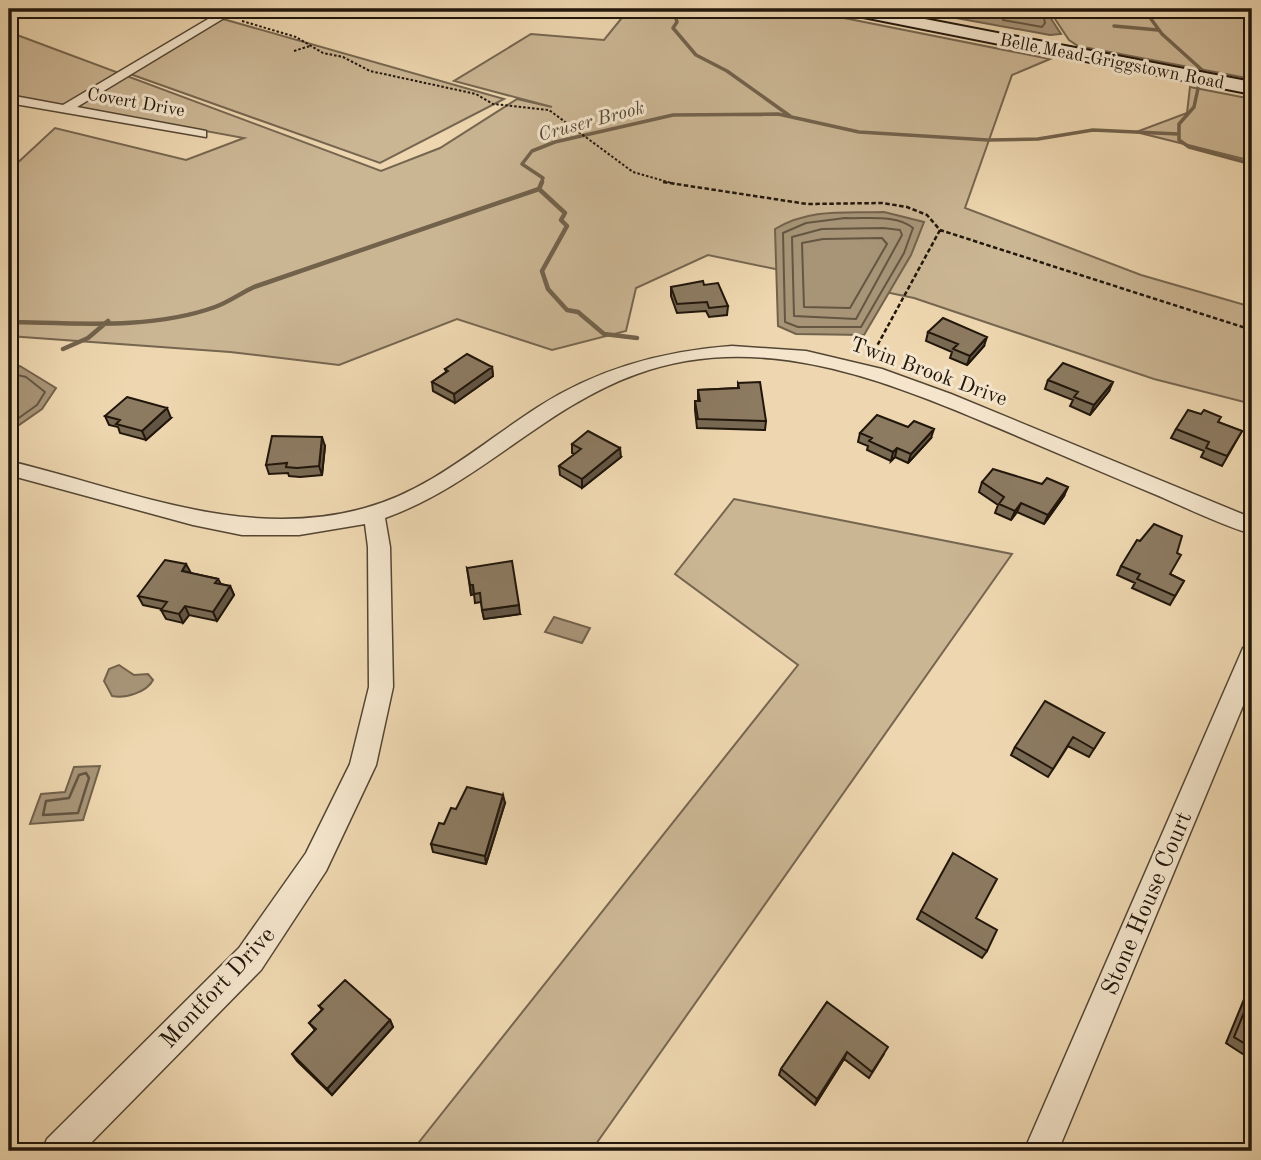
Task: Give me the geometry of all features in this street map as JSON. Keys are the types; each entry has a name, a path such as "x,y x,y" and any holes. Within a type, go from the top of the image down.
{"street":[{"name":"Belle Mead-Griggstown Road","path":"848,9 1252,88"},
{"name":"Covert Drive","path":"65,109 235,11"},
{"name":"Covert Drive","path":"9,99 201,134"},
{"name":"Twin Brook Drive","path":"374,514 474,464 543,413 580,390 619,372 695,355 779,353 848,364 916,386 1252,526"},
{"path":"9,468 220,524 256,528 321,523 374,514"},
{"name":"Montfort Drive","path":"59,1151 250,959 316,862 363,765 381,687 379,547 374,514"},
{"name":"Stone House Court","path":"1041,1151 1252,655"}],"path":[{"path":"235,11 243,23 282,32 323,53 343,57 370,71 476,94 493,104 549,110 633,172 656,181 807,204 882,203 907,207 927,215 940,230 1252,330"},
{"path":"294,51 310,46"},
{"path":"870,359 940,230"}],"shaded area":[{"path":"629,9 799,9 1050,59 1012,75 965,208 1141,275 1252,307 1252,404 1154,379 914,298 708,255 636,288 626,331 552,350 457,319 339,365 230,352 9,336 9,168 55,128 186,160 244,138 9,95 9,32 381,171 440,148 517,99 552,107 454,81 531,34 604,40"},
{"path":"1052,9 1252,9 1252,79 1078,46 1069,40 1051,13"},
{"path":"223,19 504,99 380,163 130,74"},
{"path":"1190,87 1252,99 1252,161 1136,132 1187,113"},
{"path":"734,499 1012,554 591,1151 412,1151 798,665 675,574"}],"water":[{"path":"1010,9 1050,9 1048,14 1061,34 1050,35 945,16 1004,12"},
{"path":"884,212 924,222 911,255 864,335 796,334 778,326 775,229 788,222 814,215"},
{"path":"20,366 56,388 42,409 9,432 9,367"},
{"path":"554,617 590,628 582,643 545,632"},
{"path":"119,665 134,675 148,674 153,680 135,694 112,696 104,681 109,669"},
{"path":"100,766 83,820 30,824 41,794 65,792 74,767"}],"building":[{"path":"703,281 704,285 718,283 728,306 709,308 707,302 677,304 671,287"},
{"path":"943,318 987,337 970,356 953,349 958,344 928,332"},
{"path":"467,354 492,367 454,394 432,382 448,371 445,369"},
{"path":"1063,363 1113,382 1094,405 1074,397 1078,392 1048,380"},
{"path":"760,382 766,421 698,419 695,401 700,401 698,390 739,388 738,383"},
{"path":"127,397 167,408 142,431 116,424 120,420 105,416"},
{"path":"1188,410 1201,414 1204,410 1221,417 1218,422 1242,431 1227,456 1206,448 1209,442 1176,429"},
{"path":"877,415 908,427 914,421 934,429 911,454 897,448 893,452 869,441 872,438 860,433"},
{"path":"588,431 620,448 582,479 559,466 581,449 572,444"},
{"path":"272,436 322,437 319,466 297,468 286,467 287,463 266,465"},
{"path":"993,469 1042,484 1047,478 1068,487 1048,515 1021,503 1015,511 999,504 1004,497 982,482"},
{"path":"1154,524 1182,536 1177,553 1181,555 1170,574 1184,581 1175,596 1137,579 1140,574 1121,566 1137,540 1140,541"},
{"path":"165,560 186,564 182,571 218,579 215,583 230,586 213,612 185,606 179,614 161,610 167,602 138,596"},
{"path":"512,561 519,605 482,610 480,593 474,594 467,568"},
{"path":"1045,701 1104,733 1094,749 1073,737 1053,769 1015,747"},
{"path":"467,787 503,795 485,856 431,844 439,823 444,824 451,808 456,809"},
{"path":"953,853 997,879 976,918 997,930 987,951 921,911"},
{"path":"345,980 390,1020 327,1089 292,1054 316,1029 309,1023 323,1009 319,1006"},
{"path":"1252,993 1252,1048 1234,1037"},
{"path":"827,1002 888,1047 872,1072 847,1052 817,1099 781,1069"},
{"path":"1174,1144 1187,1151 1172,1151"}],"waterway":[{"path":"673,9 677,22 673,28 696,55 727,71 790,116"},
{"path":"1187,9 1157,13 1151,19 1162,34 1202,70 1194,107 1179,124 1179,140 1189,147 1252,164"},
{"path":"1213,9 1252,13"},
{"path":"1114,26 1158,30"},
{"name":"Cruser Brook","path":"541,184 543,178 522,164 532,151 555,142 673,115 778,114 859,132 988,140 1038,139 1093,130 1178,134"},
{"name":"Cruser Brook","path":"539,189 542,182"},
{"name":"Cruser Brook","path":"104,324 165,319 220,305 254,287 539,189"},
{"path":"539,189 565,213 561,220 567,226 542,271 548,289 567,310 578,312 604,334 637,338"},
{"name":"Cruser Brook","path":"104,324 108,321"},
{"name":"Cruser Brook","path":"9,322 104,324"},
{"path":"63,349 88,338 104,324"}]}
